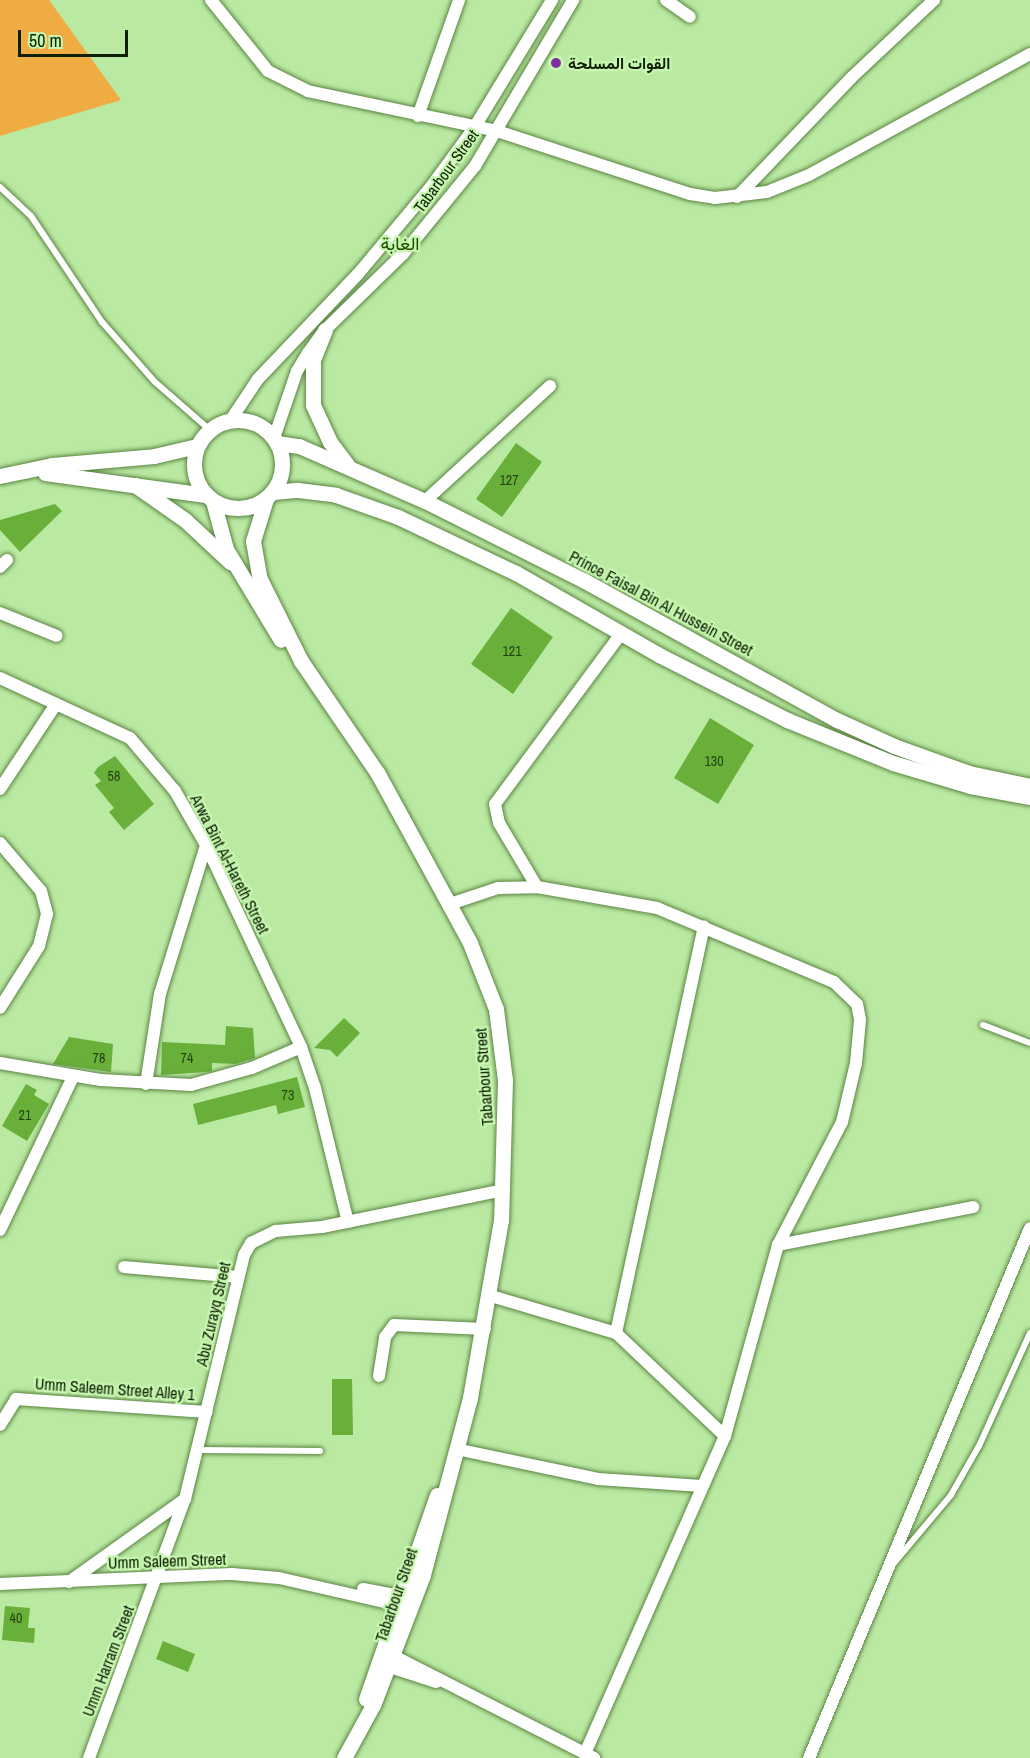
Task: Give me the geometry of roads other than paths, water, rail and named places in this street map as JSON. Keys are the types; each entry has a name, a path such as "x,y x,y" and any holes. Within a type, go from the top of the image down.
{"street":[{"path":"211,0 258,62 277,77 308,91 474,128 497,131 690,194 737,197 767,192 819,170 1030,54"},
{"path":"418,116 459,0"},
{"name":"Tabarbour Street","path":"230,421 258,379 414,208 474,128 552,0"},
{"name":"Tabarbour Street","path":"276,440 297,371 325,330 428,226 497,131 573,0"},
{"path":"666,0 690,16"},
{"path":"737,197 851,78 934,0"},
{"path":"325,330 313,359 313,405 330,442 354,471"},
{"path":"425,501 550,386"},
{"path":"210,498 194,472 198,446 210,429 230,421 255,423 276,440 283,468 269,496"},
{"name":"Prince Faisal Bin Al Hussein Street","path":"276,440 299,447 425,501 719,653 837,720 894,746 969,773 1030,786"},
{"path":"0,476 30,470 154,456 198,446"},
{"path":"30,470 130,482 210,498 240,508 269,496 326,493 390,513 516,573 621,634 787,720 893,763 970,786 1030,797"},
{"path":"130,482 186,520 236,568"},
{"name":"Tabarbour Street","path":"269,496 254,532 256,568 300,662"},
{"name":"Tabarbour Street","path":"210,498 218,529 236,568 283,642 300,662 378,774 450,904 482,967 499,1023 505,1080 504,1190 485,1329 452,1465 421,1535 406,1602 386,1659 344,1758"},
{"path":"0,613 57,636"},
{"path":"537,887 493,808 621,634"},
{"path":"700,675 719,653"},
{"name":"Arwa Bint Al-Hareth Street","path":"0,678 117,730 142,749 168,782 206,845 301,1047 315,1088 348,1222"},
{"path":"0,789 56,704"},
{"path":"0,843 40,891 46,914 39,946 0,1008"},
{"path":"146,1084 162,985 206,845"},
{"path":"386,1659 446,1684 589,1756 725,1436 778,1245 842,1122 856,1063 860,1020 857,1004 834,982 704,926 635,902 537,887 498,888 450,904"},
{"path":"616,1333 704,926"},
{"path":"0,1063 73,1077 146,1084 191,1085 211,1081 301,1047"},
{"path":"0,1230 73,1077"},
{"name":"Abu Zurayq Street","path":"159,1575 185,1499 244,1255 261,1235 348,1222 504,1190"},
{"path":"778,1245 973,1207"},
{"path":"809,1758 1030,1228"},
{"path":"124,1267 238,1277"},
{"path":"491,1296 616,1333 725,1436"},
{"path":"379,1376 385,1337 394,1325 485,1329"},
{"name":"Umm Saleem Street Alley 1","path":"0,1425 16,1399 207,1412"},
{"path":"456,1449 598,1479 702,1486"},
{"path":"68,1583 185,1499"},
{"name":"Umm Saleem Street","path":"0,1584 68,1583 159,1575 244,1575 334,1588 406,1602"},
{"name":"Umm Harram Street","path":"88,1758 159,1575"}],"lane":[{"path":"0,186 31,216 109,330 154,382 210,429"},
{"path":"983,1025 1030,1043"},
{"path":"888,1570 956,1485 979,1446 1030,1333"},
{"path":"198,1450 320,1451"}],"place":[{"name":"القوات المسلحة","path":"556,63"}],"district":[{"name":"الغابة","path":"400,244"}]}
